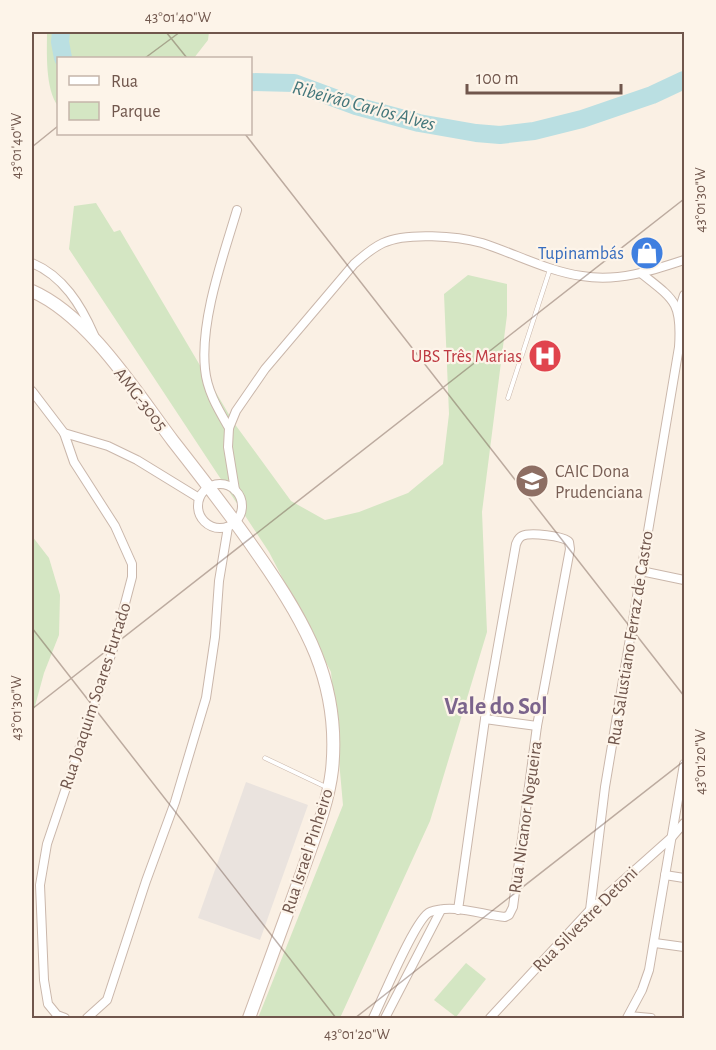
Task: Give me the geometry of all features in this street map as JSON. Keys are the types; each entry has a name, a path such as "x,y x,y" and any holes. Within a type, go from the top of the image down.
{"main road":[{"name":"AMG-3005","path":"32,291 62,309 96,341 209,487 232,525"},
{"name":"Rua Israel Pinheiro","path":"232,525 296,612 311,640 326,684 334,741 329,788 316,833 249,1018"}],"street":[{"path":"229,428 213,399 208,384 205,349 208,319 217,277 237,210"},
{"path":"87,1018 107,1000 175,802 206,698 215,637 219,581 232,525 241,510 242,503 235,490 230,465 229,428 236,411 265,369 354,264 369,251 385,242 441,236 481,243 550,268 582,276 612,278 642,274 684,260"},
{"path":"32,263 56,278 69,293 87,320 96,341"},
{"path":"642,274 663,291 679,311"},
{"name":"Rua Salustiano Ferraz de Castro","path":"590,910 605,787 679,346 679,311 684,295"},
{"name":"Rua Joaquim Soares Furtado","path":"32,391 64,433 74,462 115,526 132,564 132,577 113,649 46,844 40,885 48,1004 57,1015 66,1018"},
{"path":"64,433 108,446 137,460 199,498"},
{"path":"232,525 217,527 207,522 200,510 199,498 209,487 222,484 235,490"},
{"name":"Rua Nicanor Nogueira","path":"458,910 505,917 509,915 513,907 537,726 570,549 570,542 565,538 529,534 517,540 485,719"},
{"path":"641,571 684,580"},
{"path":"373,1018 420,920 432,911 458,910 485,719 537,726"},
{"path":"651,1018 628,1017 649,970 655,943 684,764"},
{"name":"Rua Silvestre Detoni","path":"490,1018 590,910 672,837 684,823"},
{"path":"665,875 684,878"},
{"path":"385,1018 441,910"},
{"path":"655,943 684,947"}],"lane":[{"path":"508,398 550,268"},
{"path":"265,758 329,788"}],"shaded area":[{"path":"246,782 308,805 260,940 198,918"}],"green space":[{"path":"47,32 209,32 208,40 195,57 57,57 57,104 51,90 47,60"},
{"path":"96,203 114,232 120,230 234,423 291,501 325,520 359,512 408,493 443,464 449,414 444,294 468,275 507,284 507,315 482,512 487,632 430,821 340,1018 258,1018 343,805 331,672 269,552 69,249 74,206"},
{"path":"32,536 49,558 60,595 59,635 44,673 32,717"},
{"path":"466,963 486,979 456,1017 434,1000"}],"waterway":[{"name":"Ribeirão Carlos Alves","path":"61,32 63,57"},
{"name":"Ribeirão Carlos Alves","path":"252,82 294,83 356,106 419,123 500,135 534,131 582,119 652,95 684,80"}],"place":[{"name":"Tupinambás","path":"647,253"},
{"name":"UBS Três Marias","path":"545,356"},
{"name":"CAIC Dona Prudenciana","path":"532,481"}],"district":[{"name":"Vale do Sol","path":"496,706"}]}
